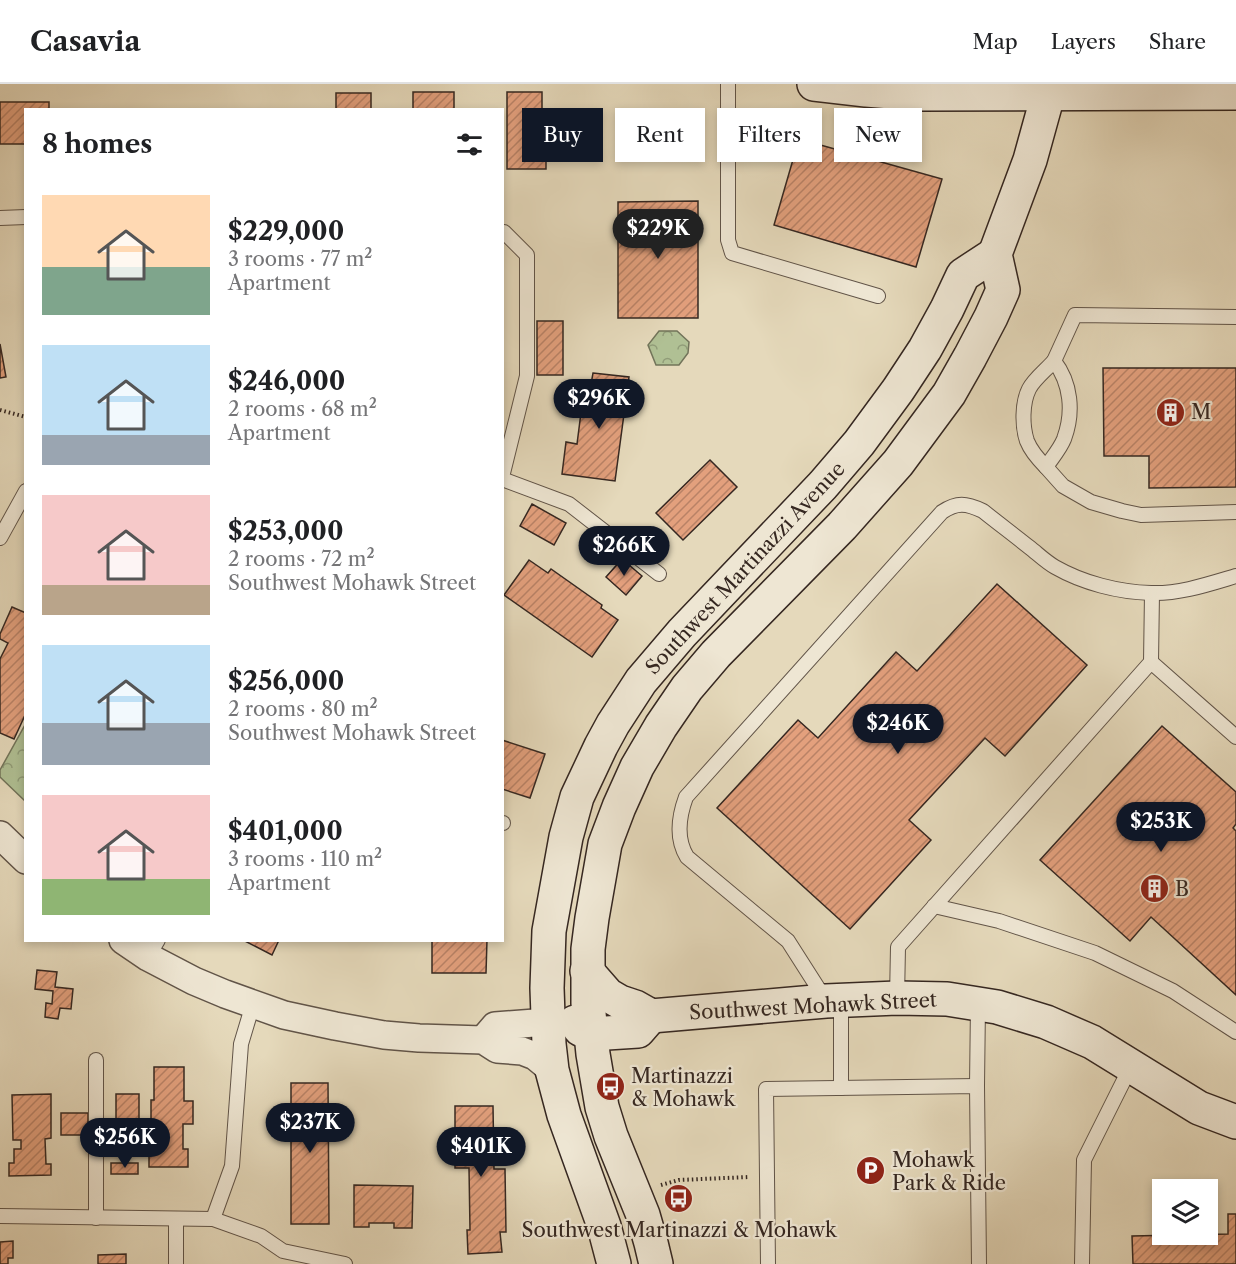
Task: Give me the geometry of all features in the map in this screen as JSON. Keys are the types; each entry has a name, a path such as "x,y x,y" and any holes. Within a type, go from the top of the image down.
{"street":[{"path":"814,84 917,94 1049,89 1236,93"},
{"path":"995,254 1030,160 1049,89"},
{"name":"Southwest Martinazzi Avenue","path":"615,1264 604,1226 568,1126 552,1070 548,1022 546,988 549,931 562,854 578,797 601,746 641,681 682,633 860,443 925,349 963,275 995,254 1003,290 949,394 898,464 842,526 716,654 687,688 637,767 605,844 591,918 588,949 588,1003 591,1034 602,1107 634,1192 656,1264"},
{"path":"0,835 24,858"},
{"path":"130,942 153,949 194,981 284,1015 384,1035 483,1040 497,1049 522,1051 535,1056 552,1070"},
{"path":"548,949 565,976 567,999 576,1024 591,1034"},
{"path":"587,971 608,995 651,1016"},
{"name":"Southwest Mohawk Street","path":"591,1034 638,1031 651,1016 833,1001 897,998 947,999 997,1007 1046,1022 1092,1042 1199,1108 1236,1122"},
{"path":"483,1040 495,1026 548,1022"}],"lane":[{"path":"728,84 728,240 732,253 878,296"},
{"path":"0,218 24,217"},
{"path":"504,233 526,255 527,376 504,470"},
{"path":"1236,317 1075,315 1054,361 1030,387 1024,400 1027,441 1037,458 1063,486 1091,502 1141,515 1236,512"},
{"path":"1046,468 1064,439 1070,413 1070,394 1061,370 1054,361"},
{"path":"504,479 569,504 659,574"},
{"path":"0,538 24,495"},
{"path":"842,1088 833,1001 788,941 687,857 683,850 680,832 682,808 686,797 942,512 951,506 970,505 983,511 1053,566 1100,586 1152,593 1176,591 1236,576"},
{"path":"897,998 898,947 1151,662 1152,593"},
{"path":"1151,662 1236,737"},
{"path":"934,906 999,921 1095,953 1173,991 1236,1032"},
{"path":"213,1220 232,1166 241,1044 253,1004"},
{"path":"978,1004 979,1264"},
{"path":"96,1059 96,1218"},
{"path":"1082,1264 1084,1160 1131,1065"},
{"path":"768,1264 766,1089 977,1086"},
{"path":"0,1216 213,1220 261,1236 283,1251 345,1264"},
{"path":"176,1219 176,1264"}],"path":[{"path":"0,410 24,416"},
{"path":"634,1192 679,1180 767,1176"}],"green space":[{"path":"659,331 677,331 689,342 688,353 679,365 656,365 648,345"},
{"path":"24,727 24,800 0,777 0,770"}],"building":[{"path":"413,92 454,92 454,108 413,108"},
{"path":"507,92 542,92 542,108 522,108 522,162 546,162 546,169 507,169"},
{"path":"336,93 371,93 371,108 336,108"},
{"path":"0,102 49,102 49,108 24,108 24,144 0,144"},
{"path":"822,145 834,149 834,162 881,162 942,179 916,267 774,225 792,162 822,162"},
{"path":"698,201 698,318 618,318 618,202"},
{"path":"537,321 563,321 563,375 537,375"},
{"path":"0,344 6,377 0,378"},
{"name":"M","path":"1103,368 1236,368 1236,487 1149,488 1149,456 1104,456"},
{"path":"593,373 629,377 615,481 562,474 566,442 577,444 584,389 590,390"},
{"path":"710,460 737,487 683,540 656,513"},
{"path":"532,504 566,523 554,545 520,526"},
{"path":"622,559 642,576 626,595 606,577"},
{"path":"529,560 548,573 551,569 602,605 601,608 618,620 592,657 504,595"},
{"path":"997,584 1087,665 1005,756 985,738 909,820 931,840 850,929 717,808 798,720 818,738 896,652 917,671"},
{"path":"12,607 24,612 24,717 14,739 0,733 0,659 8,643 0,639"},
{"name":"B","path":"1162,726 1236,792 1236,824 1233,828 1236,831 1236,995 1151,917 1130,941 1040,860"},
{"path":"504,741 545,754 530,798 504,790"},
{"path":"247,942 278,942 272,955"},
{"path":"432,942 487,942 486,973 432,973"},
{"path":"37,970 57,972 55,987 73,989 71,1009 60,1008 58,1019 45,1017 46,1003 52,1004 53,991 35,989"},
{"path":"154,1067 184,1067 184,1101 193,1101 193,1124 183,1124 183,1149 188,1149 188,1167 149,1167"},
{"path":"291,1083 328,1083 329,1224 291,1224"},
{"path":"51,1094 51,1138 45,1139 46,1164 51,1164 51,1175 9,1176 9,1163 14,1163 14,1149 21,1149 21,1140 13,1140 12,1095"},
{"path":"116,1094 139,1094 139,1122 116,1121"},
{"path":"455,1106 493,1106 494,1169 505,1169 506,1232 500,1232 502,1252 468,1254 469,1168 455,1168"},
{"path":"61,1113 88,1113 88,1135 61,1135"},
{"path":"111,1163 138,1163 138,1174 111,1174"},
{"path":"354,1185 413,1186 412,1228 394,1228 394,1223 369,1223 369,1227 354,1227"},
{"path":"1228,1214 1236,1214 1236,1264 1133,1264 1132,1236 1152,1236 1152,1245 1218,1245 1218,1234 1228,1234"},
{"path":"13,1241 13,1258 8,1258 8,1264 0,1264 0,1242"},
{"path":"126,1254 126,1264 98,1264 98,1255"}],"place":[{"name":"M","path":"1170,412"},
{"name":"B","path":"1154,889"},
{"name":"Martinazzi & Mohawk","path":"610,1087"},
{"name":"Mohawk Park & Ride","path":"871,1171"},
{"name":"Southwest Martinazzi & Mohawk","path":"679,1199"}]}
